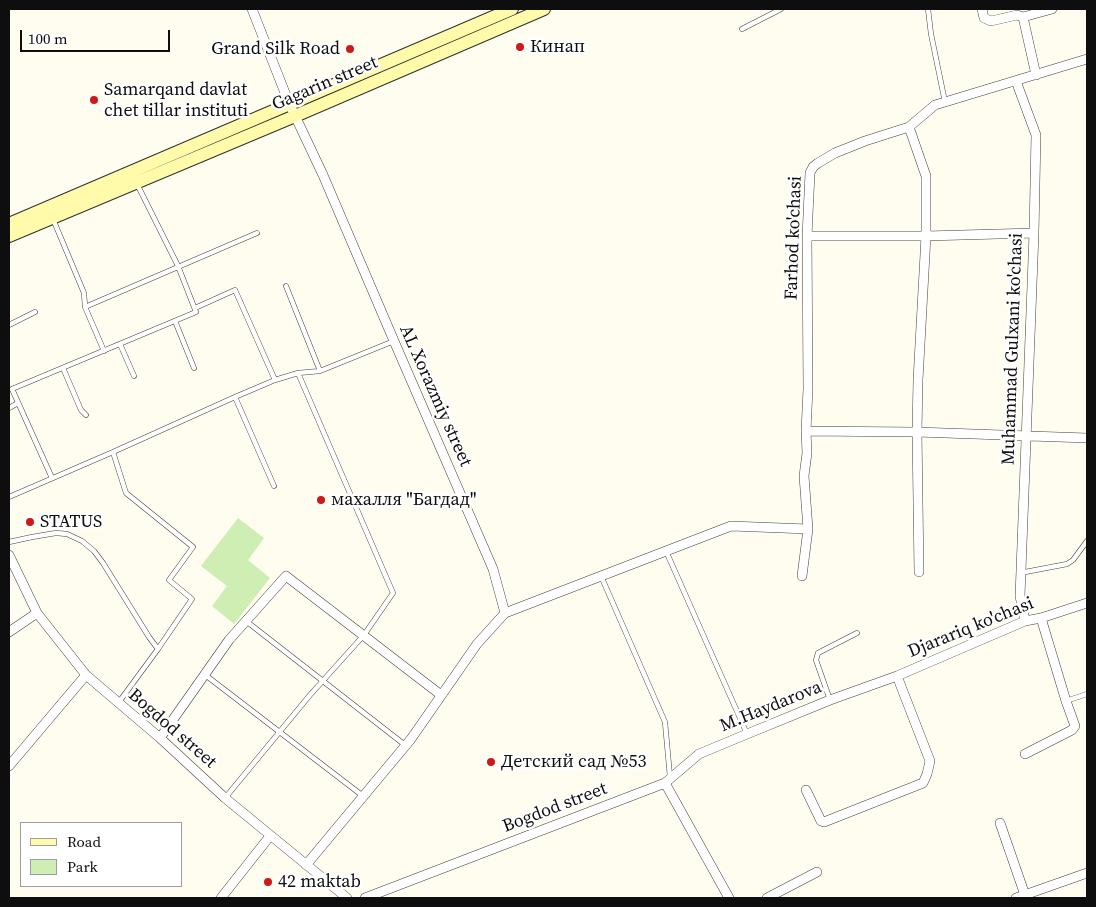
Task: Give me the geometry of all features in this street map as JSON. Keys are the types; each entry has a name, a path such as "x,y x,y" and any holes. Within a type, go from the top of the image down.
{"main road":[{"name":"Gagarin street","path":"9,224 512,9"},
{"name":"Gagarin street","path":"9,236 544,9"}],"street":[{"name":"AL Xorazmiy street","path":"252,9 289,103 323,174 493,569 505,613"},
{"path":"982,9 984,18 991,21 1018,15 1023,17 1052,9"},
{"path":"1023,17 1036,75"},
{"name":"Farhod ko'chasi","path":"802,576 808,529 804,476 807,453 807,236 810,172 818,163 834,153 909,127 935,105 1087,59"},
{"name":"Muhammad Gulxani ko'chasi","path":"1016,81 1036,135 1034,233 1020,573 1020,596 1025,621"},
{"path":"909,127 926,176 926,236 917,432 919,572"},
{"path":"807,236 926,236 1034,233"},
{"path":"806,431 917,432 1087,438"},
{"path":"306,865 405,745 477,644 505,613 731,526 808,529"},
{"name":"Bogdod street","path":"9,555 37,613 86,675 160,738 225,798 347,898"},
{"path":"160,738 229,640 286,576 441,695"},
{"name":"Djarariq ko'chasi","path":"897,676 1025,621 1041,618 1087,603"},
{"path":"9,632 37,613"},
{"path":"1025,754 1072,730 1075,726 1041,618"},
{"path":"9,766 86,675"},
{"path":"806,790 824,822 923,783 930,761 897,676"},
{"name":"M.Haydarova","path":"668,781 699,754 830,700 897,676"},
{"path":"668,781 730,898"},
{"name":"Bogdod street","path":"364,898 668,781"},
{"path":"1000,823 1025,897"},
{"path":"221,898 270,836"},
{"path":"767,898 817,872"},
{"path":"1016,898 1025,897 1087,873"}],"lane":[{"path":"742,29 782,9"},
{"path":"928,9 931,34 945,102"},
{"path":"52,478 12,389 196,312 178,266 136,183"},
{"path":"53,218 84,293 86,306 104,351"},
{"path":"86,306 257,232"},
{"path":"286,286 320,371"},
{"path":"195,308 235,290 275,380"},
{"path":"9,325 35,312"},
{"path":"176,321 194,368"},
{"path":"9,497 275,380 298,373 320,371 394,341"},
{"path":"120,344 134,376"},
{"path":"63,368 81,410 86,415"},
{"path":"225,798 323,680 364,635 393,593 298,373"},
{"path":"235,397 274,486"},
{"path":"9,408 18,403"},
{"path":"113,452 126,492 193,547 169,580 192,599 118,703"},
{"path":"9,542 32,536 56,533 67,534 82,541 94,551 103,563 149,638 158,649"},
{"path":"1020,573 1067,564 1073,560 1087,541"},
{"path":"666,551 746,734"},
{"path":"601,576 666,722 668,781"},
{"path":"246,621 405,745"},
{"path":"830,700 816,660 818,653 857,633"},
{"path":"204,674 363,796"},
{"path":"1066,701 1087,694"}],"green space":[{"path":"238,518 264,538 248,560 270,578 234,624 212,606 227,586 201,566"}],"place":[{"name":"Кинап","path":"520,47"},
{"name":"Grand Silk Road","path":"350,49"},
{"name":"Samarqand davlat chet tillar instituti","path":"94,100"},
{"name":"махалля \"Багдад\"","path":"321,500"},
{"name":"STATUS","path":"30,522"},
{"name":"Детский сад №53","path":"491,762"},
{"name":"42 maktab","path":"268,882"}]}
